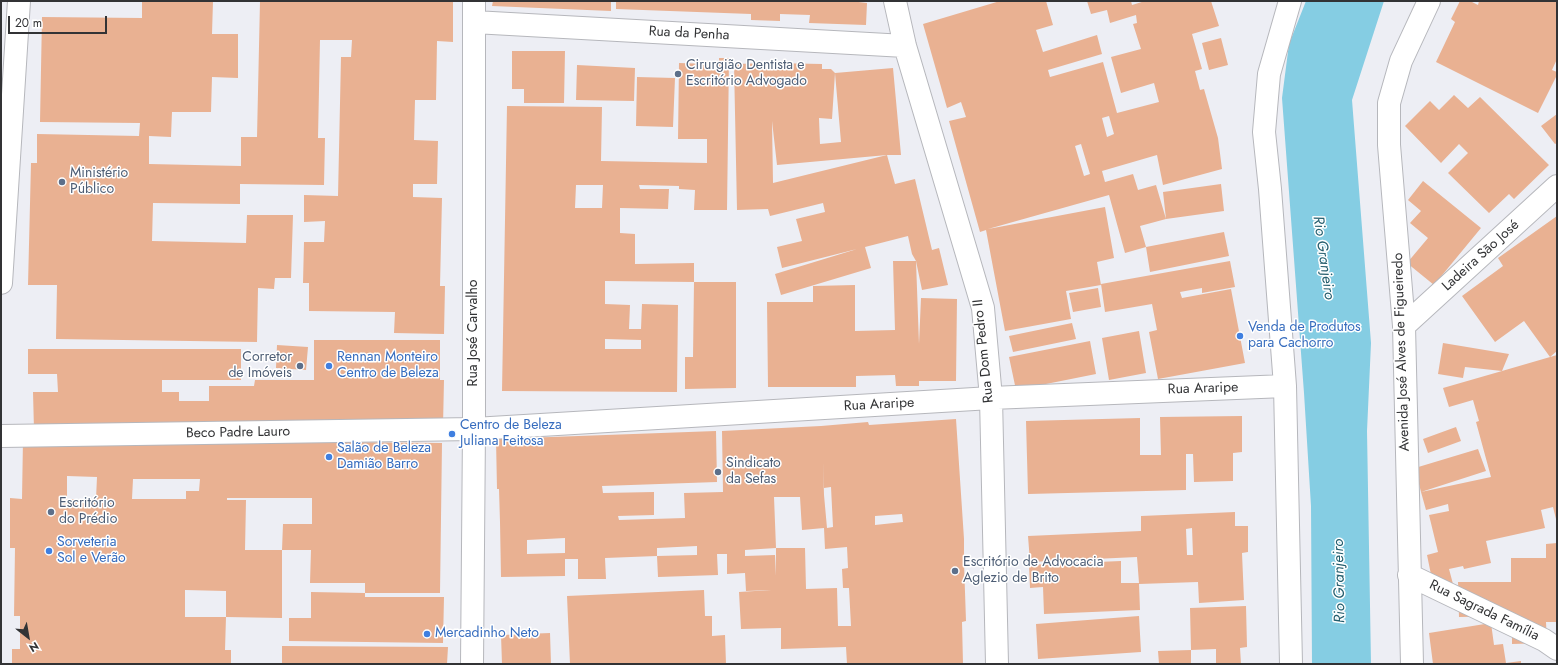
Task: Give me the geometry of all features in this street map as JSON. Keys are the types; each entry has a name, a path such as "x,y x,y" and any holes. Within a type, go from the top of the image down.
{"street":[{"path":"1,283 19,1"},
{"name":"Rua Dom Pedro II","path":"895,1 905,46 982,308 991,398 997,664"},
{"path":"1290,1 1270,74 1264,132 1270,188 1285,386 1291,664"},
{"name":"Avenida José Alves de Figueiredo","path":"1412,664 1404,326 1390,145 1389,102 1401,61 1429,1"},
{"name":"Rua da Penha","path":"474,12 905,46"},
{"name":"Rua José Carvalho","path":"472,664 474,429 474,12"},
{"name":"Ladeira São José","path":"1404,326 1557,186"},
{"name":"Rua Araripe","path":"474,429 991,398 1285,386"},
{"name":"Beco Padre Lauro","path":"1,436 474,429"},
{"name":"Rua Sagrada Família","path":"1409,575 1544,640 1557,649"}],"water":[{"name":"Rio Granjeiro","path":"1306,1 1384,1 1352,100 1371,343 1367,431 1371,664 1312,664 1311,506 1282,98 1289,44"}],"building":[{"path":"142,1 213,1 212,34 238,34 238,78 212,77 211,112 172,112 171,137 149,136 149,164 241,166 241,137 257,137 260,1 453,1 453,42 437,41 436,100 415,100 414,140 438,141 437,184 413,184 413,197 442,198 440,286 445,286 444,334 394,333 395,312 309,311 309,283 303,283 304,242 324,242 325,221 304,222 304,195 338,196 341,57 351,57 352,40 320,40 318,138 325,138 324,185 240,184 240,204 153,203 152,241 246,243 247,215 293,215 291,278 275,278 274,289 258,288 257,342 56,339 57,285 28,285 31,163 37,163 37,134 139,136 140,123 40,122 42,17 142,18"},
{"path":"493,1 611,1 611,11 492,6"},
{"path":"616,1 850,1 867,3 866,25 809,23 810,15 780,14 780,21 751,20 751,14 616,9"},
{"path":"1000,1 1046,1 1053,25 1036,30 1043,52 1097,35 1102,54 1048,70 1050,77 1103,62 1117,113 1159,102 1154,83 1121,93 1111,57 1141,49 1133,24 1137,23 1136,15 1110,23 1107,10 1091,14 1087,1 1131,1 1132,5 1145,1 1211,1 1219,26 1192,34 1202,69 1195,71 1200,90 1204,89 1218,138 1222,169 1163,185 1157,155 1102,171 1105,182 1133,174 1138,190 1156,185 1166,219 1140,226 1146,247 1125,253 1109,195 988,229 1105,207 1114,258 1097,262 1101,285 1066,291 1071,319 1005,331 986,230 980,232 949,121 966,117 961,102 947,108 923,24","holes":["1109,116 1114,134 1107,137 1102,118","1081,144 1090,174 1084,176 1075,146"]},
{"path":"1460,1 1470,1 1478,5 1479,1 1557,1 1557,59 1552,70 1557,72 1557,75 1538,113 1436,62 1455,22 1451,19"},
{"path":"1221,38 1228,65 1209,70 1202,43"},
{"path":"512,51 565,51 564,103 524,103 524,89 512,89"},
{"path":"719,58 729,58 727,210 694,210 695,190 679,189 679,186 639,185 640,189 669,189 668,209 620,208 620,233 635,234 635,264 694,263 694,282 605,281 605,304 630,305 629,329 641,329 642,304 678,305 677,392 502,391 507,106 602,107 601,161 707,163 707,139 678,139 679,63 709,64 709,70 719,70","holes":["576,185 603,185 602,208 575,208","605,339 641,340 641,349 605,349"]},
{"path":"734,64 822,64 822,69 831,69 835,73 893,68 901,155 887,155 895,184 915,179 932,250 939,248 948,285 922,290 916,261 912,254 908,236 865,247 871,268 781,295 775,274 857,249 782,268 777,247 802,241 796,219 825,212 823,203 770,216 768,209 737,210","holes":["835,73 841,142 820,144 819,118 832,119","772,121 777,165 887,155 773,183"]},
{"path":"577,65 635,68 634,101 576,100"},
{"path":"637,77 675,78 673,127 636,126"},
{"path":"1454,95 1468,108 1480,97 1549,165 1514,199 1509,194 1489,213 1448,173 1468,153 1459,144 1441,163 1405,126 1430,101 1439,110"},
{"path":"1557,114 1557,143 1555,144 1541,126"},
{"path":"1423,181 1481,228 1434,285 1407,263 1428,238 1410,223 1421,211 1408,200"},
{"path":"1221,184 1224,211 1166,219 1163,192"},
{"path":"1557,216 1557,351 1550,357 1524,321 1495,342 1462,296 1503,266 1498,258"},
{"path":"1224,232 1229,256 1150,272 1146,247"},
{"path":"893,261 916,261 919,344 921,298 957,299 956,381 919,381 919,386 896,386 895,375 856,376 856,387 768,387 767,302 813,302 813,286 855,285 855,331 895,330"},
{"path":"1230,261 1235,287 1202,293 1202,288 1180,292 1182,298 1231,289 1245,363 1158,379 1149,332 1157,330 1152,304 1105,312 1101,284"},
{"path":"694,282 736,282 736,388 685,389 685,357 693,357"},
{"path":"1098,288 1101,307 1073,312 1069,293"},
{"path":"1072,323 1076,339 1013,352 1009,336"},
{"path":"1139,331 1146,373 1109,380 1102,338"},
{"path":"314,340 440,340 440,380 444,380 443,426 34,430 33,392 58,392 57,374 28,374 28,349 241,349 241,380 162,380 162,392 179,392 179,401 209,401 209,386 254,386 255,380 314,380"},
{"path":"1090,341 1096,374 1016,390 1009,357"},
{"path":"1443,343 1509,354 1502,371 1465,367 1463,378 1438,374"},
{"path":"277,345 308,347 306,370 276,368"},
{"path":"1557,355 1557,523 1553,507 1541,510 1545,528 1486,541 1491,563 1464,569 1463,566 1449,569 1453,584 1434,589 1427,555 1438,552 1429,515 1449,511 1448,504 1426,510 1421,492 1491,477 1476,422 1479,421 1473,400 1449,407 1443,388"},
{"path":"1242,416 1242,452 1233,453 1233,481 1194,482 1193,454 1186,454 1186,490 1028,494 1026,421 1140,418 1140,455 1161,455 1160,417"},
{"path":"956,419 964,539 966,621 962,622 963,664 847,664 846,647 781,649 781,628 741,629 739,592 771,590 746,591 745,573 727,574 727,554 717,554 718,575 658,577 657,556 605,558 606,579 578,579 578,559 565,559 565,576 501,577 496,439 716,431 717,482 602,486 603,493 654,492 654,515 618,516 619,520 685,518 684,493 723,492 722,431 868,422 869,425","holes":["823,461 824,488 831,487 833,527 827,528 824,495","774,497 800,497 802,530 824,528 825,549 847,547 848,568 842,569 843,588 849,588 851,626 838,626 837,588 806,589 805,548 776,548","902,514 903,522 875,525 875,516","565,538 565,553 527,554 527,540","697,546 697,555 657,556 657,548","776,548 776,576 775,555 745,556 745,550"]},
{"path":"1456,427 1461,441 1428,453 1423,439"},
{"path":"23,439 442,443 440,593 365,593 365,583 310,583 311,550 282,550 282,618 226,617 225,650 231,650 231,664 12,664 12,649 20,649 20,616 14,616 15,548 10,548 10,498 22,499","holes":["67,476 97,477 96,499 67,499","133,479 200,479 199,491 186,491 186,499 132,499","227,498 312,498 312,524 283,524 282,550 245,550 246,500 227,500","185,590 226,591 226,617 185,617"]},
{"path":"1478,449 1486,471 1421,492 1415,468"},
{"path":"1235,512 1235,526 1248,526 1248,552 1242,553 1244,600 1199,603 1198,582 1139,584 1140,610 1044,614 1043,587 1030,588 1029,565 1121,561 1121,583 1139,583 1137,557 1030,562 1028,536 1141,531 1141,516","holes":["1192,528 1193,555 1187,555 1186,529"]},
{"path":"1557,543 1557,622 1546,622 1547,643 1512,644 1512,616 1459,617 1458,582 1511,582 1511,558 1546,558 1546,544"},
{"path":"704,590 705,616 712,616 712,636 725,635 726,664 570,664 567,596"},
{"path":"311,592 365,593 365,597 444,597 443,643 289,641 289,618 311,618"},
{"path":"1246,606 1247,647 1240,648 1241,664 1216,664 1216,649 1191,650 1190,608"},
{"path":"1139,616 1141,652 1038,659 1036,624"},
{"path":"1491,623 1494,645 1503,644 1506,663 1521,661 1521,664 1433,664 1429,633"},
{"path":"550,633 551,664 502,664 501,635"},
{"path":"282,646 448,647 447,664 282,664"},
{"path":"1191,650 1191,664 1159,664 1158,651"}],"place":[{"name":"Cirurgião Dentista e Escritório Advogado","path":"678,74"},
{"name":"Ministério Público","path":"62,182"},
{"name":"Venda de Produtos para Cachorro","path":"1240,336"},
{"name":"Corretor de Imóveis","path":"300,366"},
{"name":"Rennan Monteiro Centro de Beleza","path":"329,366"},
{"name":"Centro de Beleza Juliana Feitosa","path":"452,434"},
{"name":"Salão de Beleza Damião Barro","path":"329,457"},
{"name":"Sindicato da Sefas","path":"718,472"},
{"name":"Escritório do Prédio","path":"51,512"},
{"name":"Sorveteria Sol e Verão","path":"49,551"},
{"name":"Escritório de Advocacia Aglezio de Brito","path":"955,571"},
{"name":"Mercadinho Neto","path":"427,634"}]}
